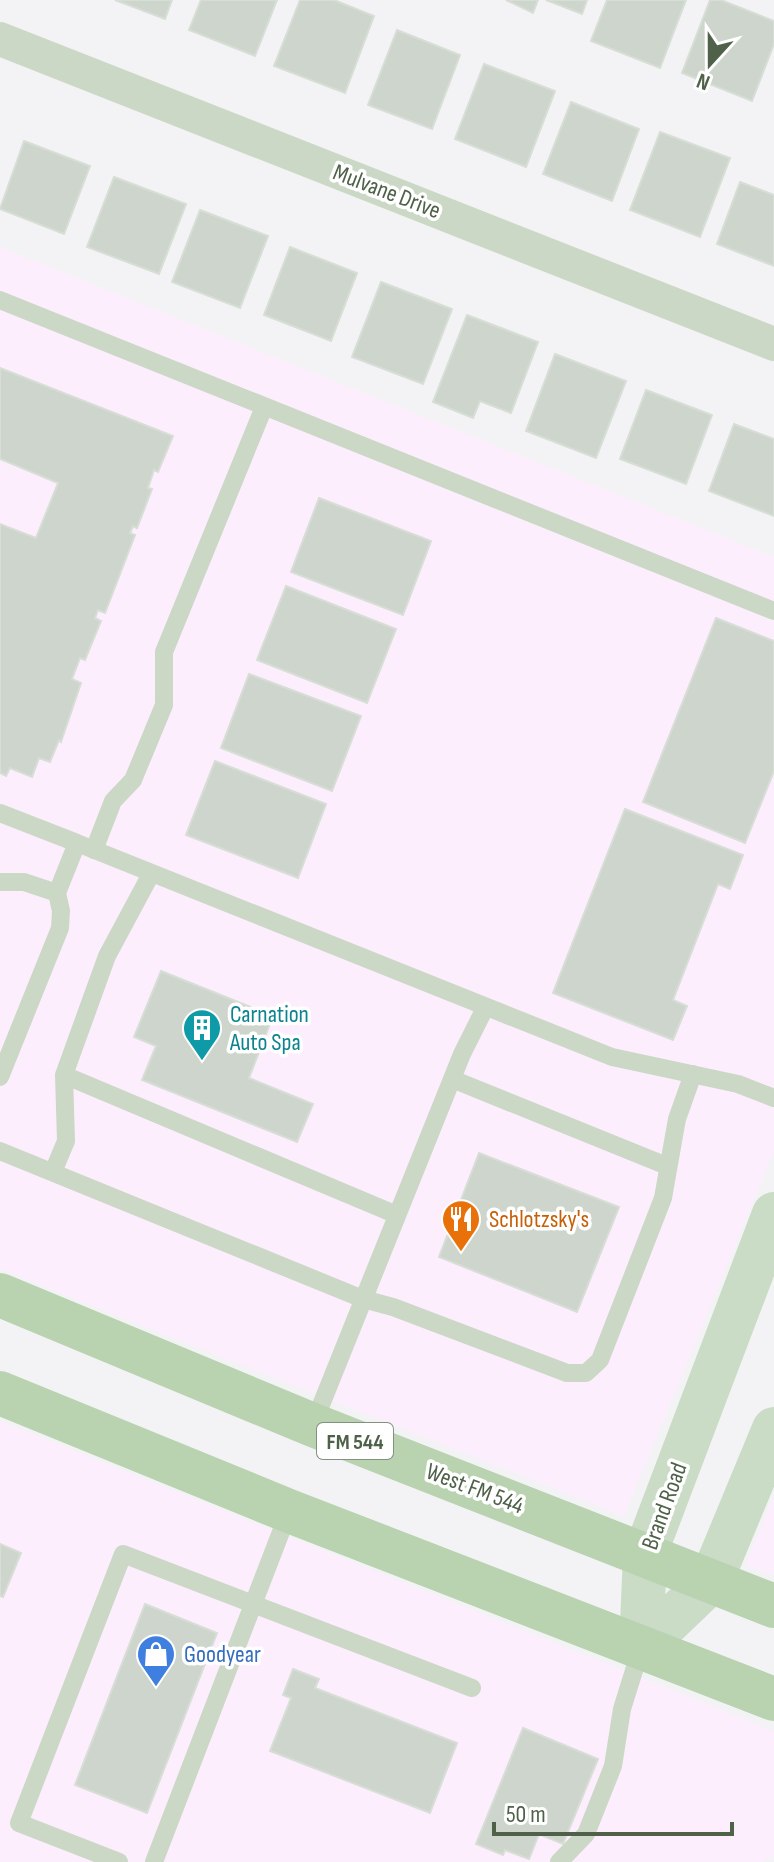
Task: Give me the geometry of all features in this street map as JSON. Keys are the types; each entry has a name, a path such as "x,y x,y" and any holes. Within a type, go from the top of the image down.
{"main road":[{"name":"Brand Road","path":"641,1648 645,1554 774,1214"},
{"name":"West FM 544","path":"0,1295 313,1425 774,1606"},
{"path":"0,1393 289,1511 774,1699"},
{"path":"641,1648 711,1581 774,1429"}],"street":[{"name":"Mulvane Drive","path":"0,39 774,344"}],"lane":[{"path":"0,300 774,611"},
{"path":"0,1077 60,928 61,911 57,893 113,801 133,780 164,705 164,652 264,407"},
{"path":"0,813 612,1057 738,1084 774,1098"},
{"path":"53,1172 66,1141 64,1075 107,956 151,874"},
{"path":"0,882 24,882 57,893"},
{"path":"313,1425 452,1079 485,1008"},
{"path":"0,1151 363,1299 393,1307 567,1373 586,1373 600,1360 663,1198 677,1119 693,1074"},
{"path":"64,1075 397,1215"},
{"path":"452,1079 667,1166"},
{"path":"154,1862 289,1511"},
{"path":"119,1862 19,1823 123,1554 472,1688"},
{"path":"559,1862 586,1834 613,1766 622,1709 641,1648"}],"shaded area":[{"path":"0,247 774,557 774,1151 624,1516 0,1269"},
{"path":"0,1421 774,1731 774,1857 760,1862 0,1862"},
{"path":"774,1496 774,1575 746,1565"}],"building":[{"path":"115,0 172,0 165,19"},
{"path":"201,0 277,0 255,56 189,30"},
{"path":"300,0 334,0 374,16 345,93 274,66"},
{"path":"506,0 538,0 533,13"},
{"path":"546,0 587,0 582,14"},
{"path":"607,0 686,0 660,68 591,41"},
{"path":"710,0 721,0 774,21 774,44 752,101 682,73"},
{"path":"397,30 460,55 432,129 368,105"},
{"path":"484,64 555,91 526,167 455,139"},
{"path":"571,102 639,129 612,201 543,174"},
{"path":"660,132 730,158 700,237 630,210"},
{"path":"24,141 90,166 64,234 0,209"},
{"path":"114,177 186,204 159,274 87,247"},
{"path":"740,182 774,195 774,266 717,244"},
{"path":"200,210 268,236 240,308 172,282"},
{"path":"290,247 357,273 331,341 264,315"},
{"path":"381,282 452,309 423,384 352,357"},
{"path":"467,315 538,342 511,413 480,401 473,418 433,402"},
{"path":"555,354 626,381 596,458 526,431"},
{"path":"0,368 173,436 158,472 154,470 148,488 152,489 137,528 133,526 130,533 135,535 105,613 98,610 95,618 101,621 85,660 80,658 72,679 81,683 61,742 59,740 50,762 39,758 32,777 10,768 6,776 0,773 0,524 36,538 58,483 0,459"},
{"path":"646,390 712,415 686,484 620,459"},
{"path":"734,424 774,439 774,516 709,491"},
{"path":"319,498 431,541 403,615 291,572"},
{"path":"286,586 396,629 367,703 257,660"},
{"path":"716,618 774,641 774,771 745,843 643,802"},
{"path":"249,674 361,716 332,791 221,748"},
{"path":"215,761 326,804 298,878 186,835"},
{"path":"625,809 743,855 730,889 718,884 673,1000 687,1006 673,1040 553,993"},
{"name":"Carnation Auto Spa","path":"161,971 273,1016 249,1078 313,1104 297,1142 142,1080 156,1046 134,1037"},
{"path":"479,1153 619,1207 577,1312 439,1257"},
{"path":"0,1544 21,1553 3,1597 0,1596"},
{"path":"145,1604 217,1633 147,1813 75,1785"},
{"path":"293,1669 319,1679 315,1688 457,1743 430,1813 270,1751 291,1698 283,1695"},
{"path":"523,1728 598,1759 563,1844 539,1834 529,1859 505,1850 503,1855 476,1844"}],"place":[{"name":"Carnation Auto Spa","path":"202,1062"},
{"name":"Schlotzsky's","path":"461,1253"},
{"name":"Goodyear","path":"156,1688"}]}
